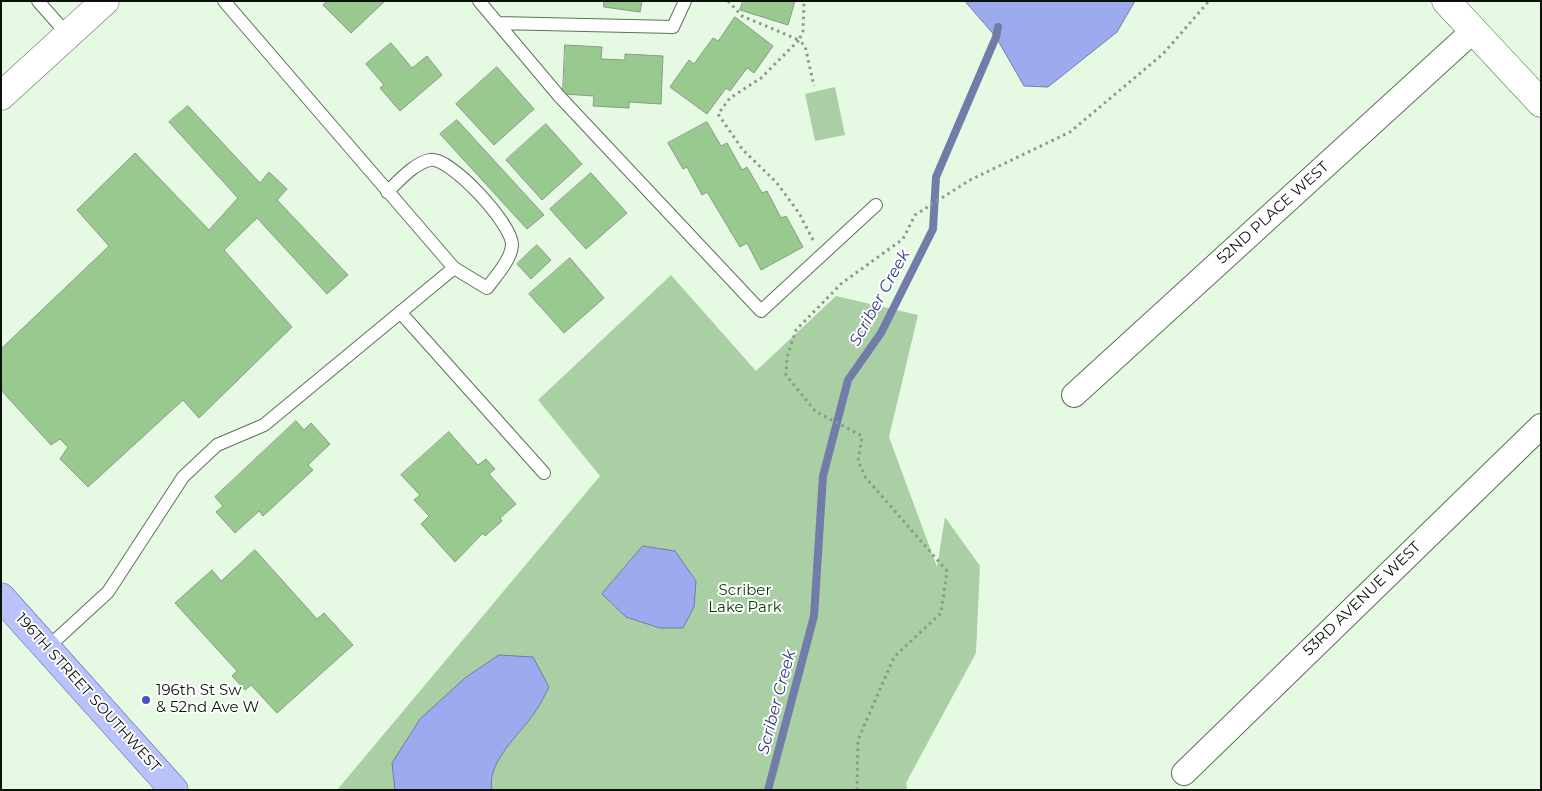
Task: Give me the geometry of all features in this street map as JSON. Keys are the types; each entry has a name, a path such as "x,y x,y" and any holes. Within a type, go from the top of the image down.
{"main road":[{"name":"196TH STREET SOUTHWEST","path":"1,597 174,790"}],"street":[{"path":"1,96 105,1"},
{"path":"1446,1 1541,103"},
{"name":"52ND PLACE WEST","path":"1074,395 1473,31"},
{"name":"53RD AVENUE WEST","path":"1184,773 1541,426"}],"lane":[{"path":"38,1 68,35"},
{"path":"224,1 387,192 454,268 487,288 506,262 512,245 509,233 493,210 458,172 442,162 430,160 416,167 387,192"},
{"path":"479,1 558,96 761,310 876,205"},
{"path":"498,22 673,27 685,1"},
{"path":"47,648 108,592 183,477 217,445 264,426 454,268"},
{"path":"400,312 544,473"}],"path":[{"path":"728,1 742,16 799,40 805,46 814,86"},
{"path":"804,1 803,31 799,40 761,78 730,98 718,114 742,150 776,182 799,213 821,256"},
{"path":"857,790 858,740 894,658 941,613 947,571 866,478 858,461 862,436 815,412 786,375 787,357 796,330 842,283 903,239 915,215 970,180 1070,132 1162,54 1209,1"}],"green space":[{"path":"835,87 845,135 815,141 805,94"},
{"name":"Scriber Lake Park","path":"671,275 756,371 836,296 918,315 889,437 937,567 945,517 980,566 976,653 906,783 907,790 337,790 600,476 538,400"}],"water":[{"path":"965,1 1135,1 1117,32 1048,87 1024,86 996,37"},
{"path":"643,546 675,551 696,581 694,607 683,628 660,628 626,617 602,594"},
{"path":"499,655 533,657 549,687 535,712 499,760 491,780 492,790 395,790 392,763 420,719 465,678"}],"building":[{"path":"327,1 385,1 351,33 323,5"},
{"path":"604,1 642,1 640,12 604,7"},
{"path":"743,1 795,1 788,25 740,10"},
{"path":"735,17 773,46 754,73 747,68 730,91 726,88 707,114 670,87 689,60 694,64 713,38 718,41"},
{"path":"391,43 412,68 427,56 442,75 400,111 380,88 384,85 366,64"},
{"path":"565,45 602,47 601,59 625,60 625,54 663,56 661,104 629,102 629,108 593,106 594,96 563,94"},
{"path":"497,67 534,109 494,145 456,104"},
{"path":"188,106 260,183 269,172 287,189 277,200 348,275 327,294 257,218 224,250 292,327 199,418 183,400 88,487 60,459 68,447 60,439 51,445 1,390 1,349 109,246 77,210 135,153 209,230 238,198 169,122"},
{"path":"457,120 544,215 527,229 440,134"},
{"path":"707,122 721,146 727,143 742,170 747,167 762,193 767,191 781,218 786,216 803,247 761,270 747,243 740,247 707,192 702,195 687,167 683,169 668,143"},
{"path":"546,124 582,164 542,200 506,160"},
{"path":"591,173 627,213 586,249 550,209"},
{"path":"537,245 551,260 531,279 517,264"},
{"path":"570,258 604,298 564,333 529,294"},
{"path":"296,421 304,430 311,423 330,444 308,465 313,470 263,516 259,511 235,533 216,512 223,506 215,497"},
{"path":"449,432 478,465 486,459 495,469 489,474 516,504 500,518 502,521 485,536 483,533 455,562 421,524 429,516 414,500 420,495 401,475"},
{"path":"255,550 317,619 324,613 353,645 277,713 251,685 245,690 232,676 237,671 175,603 212,570 221,581"}],"waterway":[{"name":"Scriber Creek","path":"768,790 814,616 823,476 848,380 881,333 933,229 936,177 996,37 998,27"}],"place":[{"name":"196th St Sw & 52nd Ave W","path":"146,700"}]}
